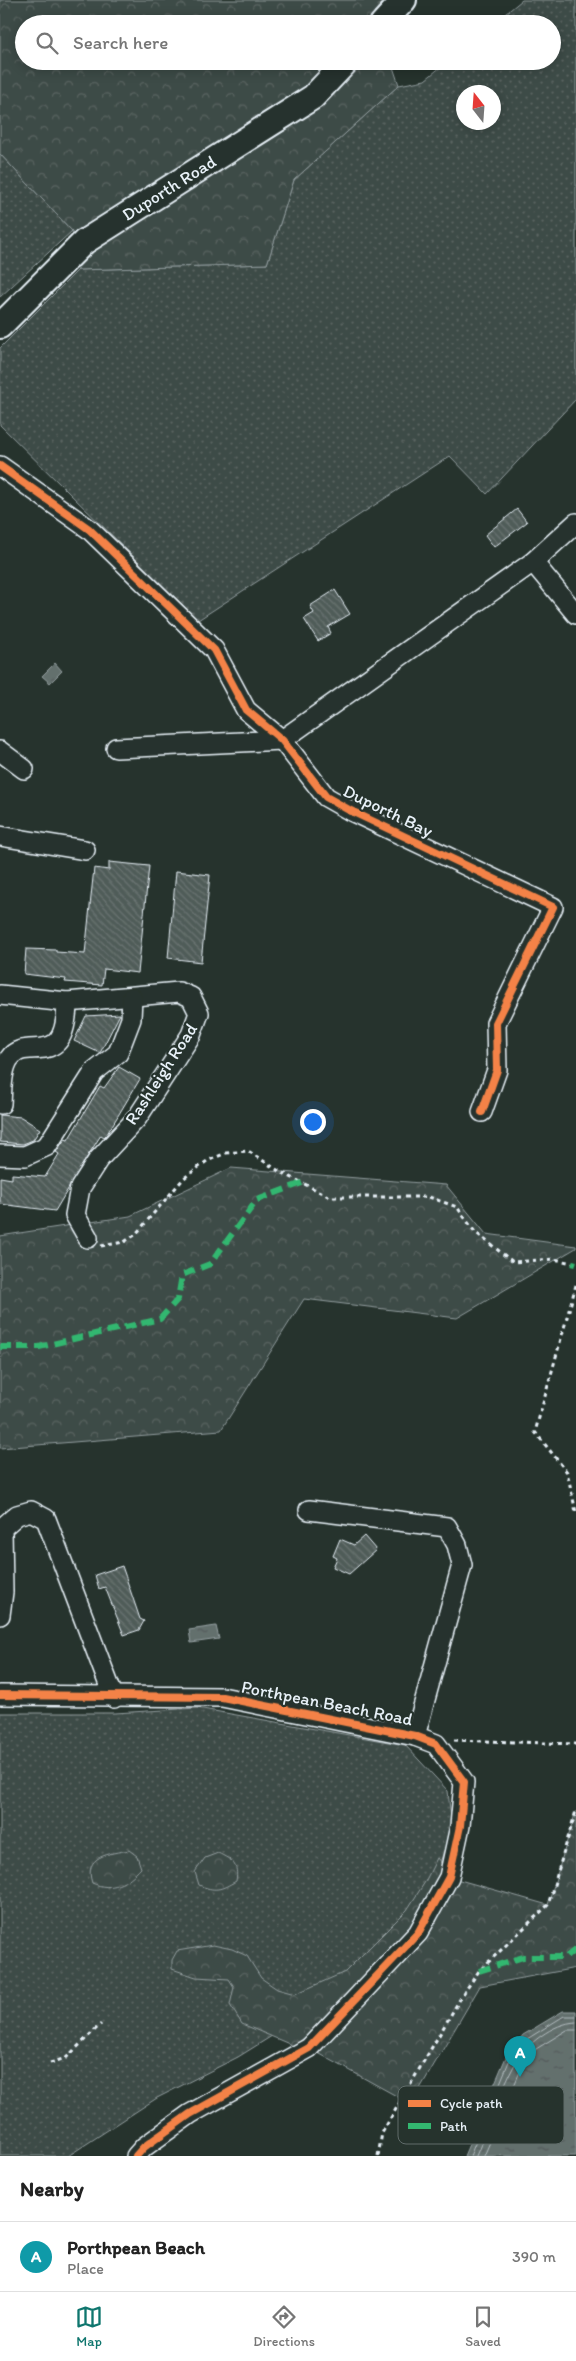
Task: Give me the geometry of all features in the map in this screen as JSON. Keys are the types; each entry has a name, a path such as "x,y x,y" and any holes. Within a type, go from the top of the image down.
{"street":[{"path":"390,15 404,0"},
{"name":"Duporth Road","path":"0,326 84,242 313,97 338,70"},
{"name":"Duporth Bay","path":"0,466 89,529 214,650 246,710 282,740 326,797 349,810 552,907 496,1023 497,1070 482,1112"},
{"path":"116,748 282,740 534,562 576,522"},
{"path":"534,562 576,614"},
{"path":"0,751 24,769"},
{"path":"0,836 85,850"},
{"name":"Rashleigh Road","path":"0,995 67,1002 179,992 191,997 199,1013 191,1034 137,1118 98,1160 80,1188 76,1216 88,1238"},
{"path":"0,1155 25,1156 47,1146 94,1072 118,1053 130,1019 132,997"},
{"path":"1,1104 5,1067 9,1058 18,1051 45,1049 61,1038 67,1023 67,1002"},
{"path":"310,1510 447,1527 457,1545 462,1565 415,1736"},
{"path":"0,1614 3,1592 2,1528 17,1515 31,1511 46,1519 114,1698"},
{"name":"Porthpean Beach Road","path":"0,1695 114,1698 222,1697 415,1736 436,1744"},
{"path":"136,2156 144,2147 190,2114 308,2048 418,1933 450,1877 460,1826 464,1782 436,1744"}],"path":[{"path":"88,1238 102,1247 124,1242 135,1235 184,1178 226,1153 248,1151 279,1171 330,1197 429,1197 457,1207 475,1232 513,1262 554,1259 572,1263"},
{"path":"576,1285 535,1432 567,1472 576,1512"},
{"path":"436,1744 450,1740 576,1744"},
{"path":"409,2086 462,1994 479,1971 548,1905 576,1811"},
{"path":"50,2063 66,2058 101,2024"},
{"path":"378,2156 382,2133 398,2105"}],"green space":[{"path":"0,0 385,0 374,12 375,15 15,15 15,70 394,70 399,85 294,180 267,264 78,270 72,231 0,154"},
{"path":"522,0 576,0 576,399 487,494 450,456 198,620 0,425 0,348 78,270 267,264 294,180 399,85 425,80 437,70 561,70 561,15 504,15"},
{"path":"0,154 72,231 0,297"},
{"path":"231,1168 446,1185 486,1234 576,1246 576,1248 457,1318 304,1299 221,1430 0,1448 0,1236 130,1216"},
{"path":"197,1708 405,1745 448,1791 452,1828 435,1877 405,1925 317,2008 238,2057 157,2098 68,2156 0,2156 0,1713 115,1713"},
{"path":"576,1811 576,1968 480,1986 422,2086 398,2086 398,2097 309,2048 418,1933 449,1877 548,1905"},
{"path":"129,1850 137,1856 141,1868 136,1873 125,1882 113,1886 99,1886 92,1883 90,1874 94,1861 106,1855"},
{"path":"218,1853 233,1863 237,1875 236,1881 218,1889 209,1889 199,1885 195,1872 205,1858"},
{"path":"437,1858 445,1868 429,1904 395,1949 334,2014 294,2046 242,2024 230,2005 234,1987 229,1979 196,1977 172,1969 172,1960 177,1951 213,1945 232,1949 247,1956 261,1978 277,1989 295,1994 345,1972 407,1910 425,1882"}],"water":[{"path":"55,663 62,671 50,683 42,676"},
{"path":"216,1626 219,1639 191,1643 189,1630"},
{"path":"563,2011 576,2011 576,2156 464,2156 469,2144 564,2144 564,2086 494,2086 506,2057 523,2035"}],"building":[{"path":"517,509 527,522 494,547 485,535"},
{"path":"335,590 350,614 328,627 331,633 318,641 304,619 314,613 310,606"},
{"path":"109,862 149,866 138,973 104,969 102,985 65,982 66,979 24,974 26,949 56,950 56,952 85,954 94,868 109,870"},
{"path":"176,871 210,875 201,962 168,958"},
{"path":"120,1014 100,1053 74,1041 86,1016"},
{"path":"119,1067 140,1079 107,1134 104,1137 101,1135 55,1211 0,1204 0,1177 12,1179 12,1174 45,1177 59,1154 56,1152 65,1139 68,1140 100,1086 104,1088"},
{"path":"0,1115 21,1117 40,1129 33,1140 23,1144 0,1142"},
{"path":"364,1536 376,1550 349,1574 333,1567 337,1558 333,1556 340,1539 354,1545"},
{"path":"122,1566 140,1619 144,1621 139,1630 124,1635 105,1587 99,1589 95,1575"}],"marked path":[{"path":"0,1347 39,1347 160,1319 178,1299 182,1275 210,1264 257,1200 302,1183"},
{"path":"572,1263 576,1264"},
{"path":"479,1971 523,1957 566,1957 576,1949"}],"cycle path":[{"path":"0,466 89,529 214,650 246,710 282,740 326,797 349,810 553,907 496,1023 497,1070 482,1112"},
{"path":"0,1695 222,1697 415,1736 436,1744 464,1782 460,1826 449,1877 418,1933 309,2048 190,2114 144,2147 136,2156"}],"place":[{"name":"Porthpean Beach","path":"520,2077"}]}
